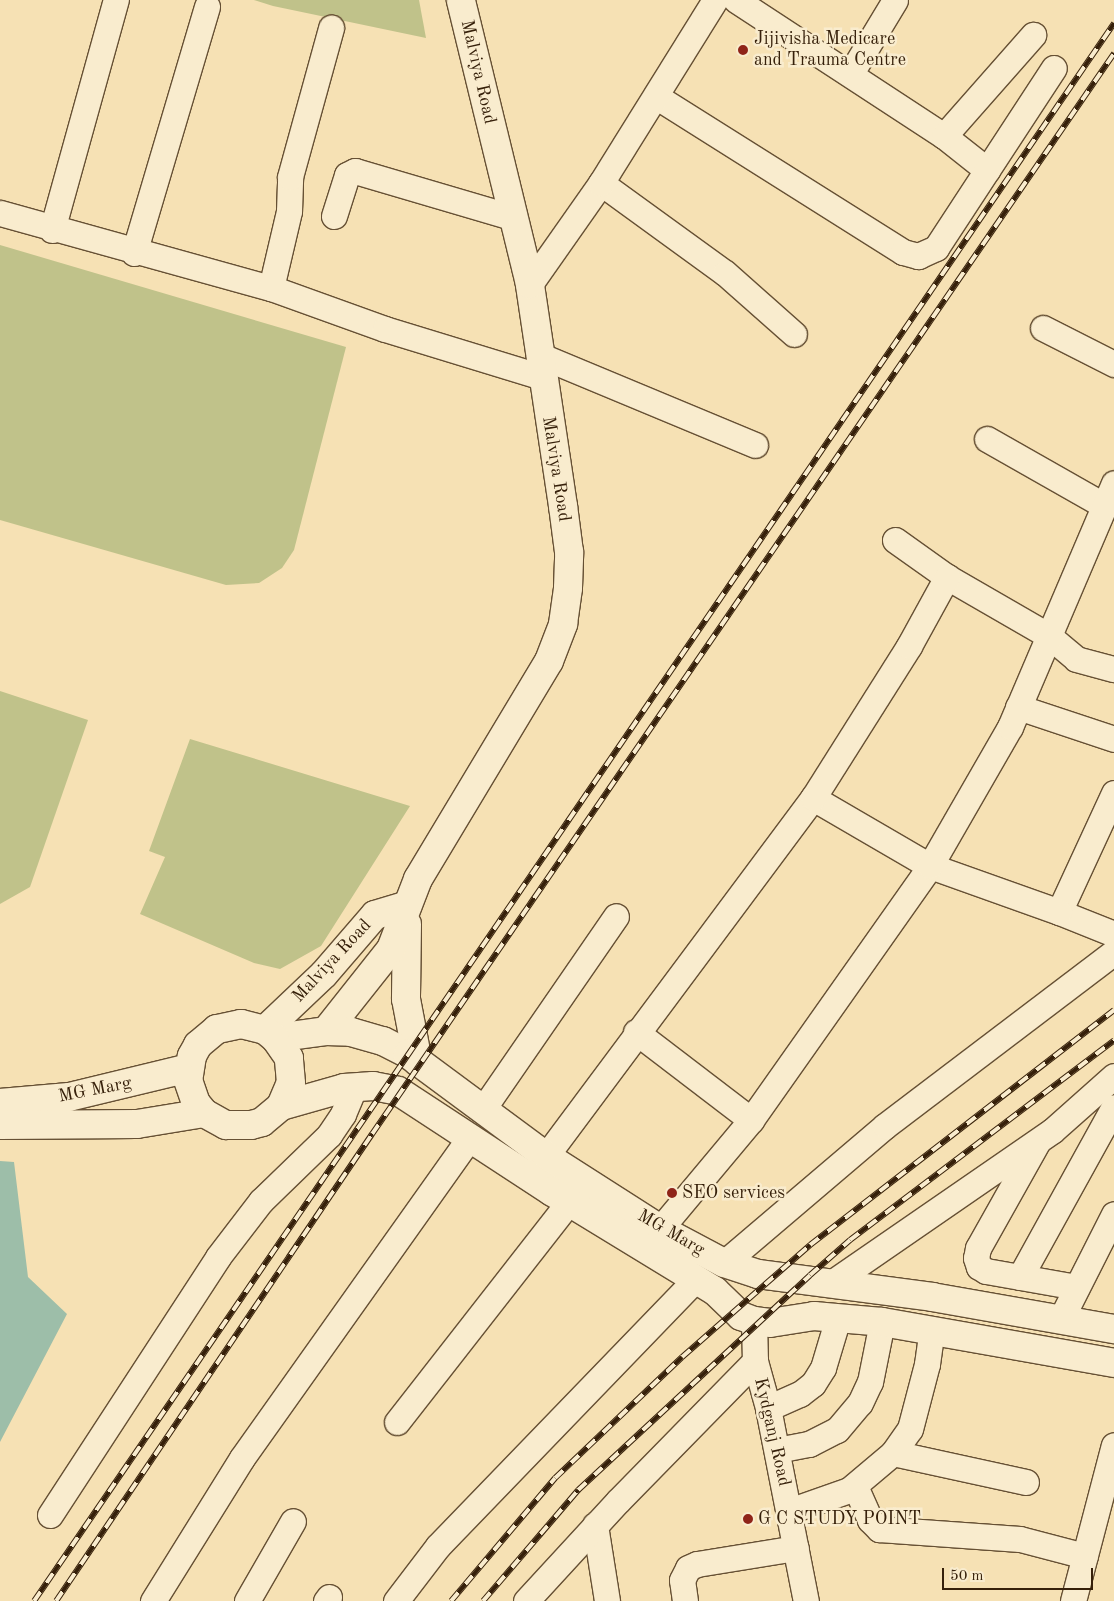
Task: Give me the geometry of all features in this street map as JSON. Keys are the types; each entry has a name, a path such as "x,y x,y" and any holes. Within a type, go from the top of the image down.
{"main road":[{"name":"Malviya Road","path":"326,1031 391,950 418,879 549,661 563,624 568,552 540,366 530,284 511,217 461,0"},
{"name":"Malviya Road","path":"270,1034 375,914 407,905"},
{"path":"407,905 406,999 418,1062"},
{"path":"241,1024 270,1034 289,1058 291,1083 281,1106 268,1118 251,1126 226,1125 204,1113 191,1092 189,1068 198,1045 217,1029 241,1024"},
{"name":"MG Marg","path":"270,1034 326,1031 351,1032 383,1041 418,1062 546,1156 660,1229 724,1263 758,1274 1062,1317 1114,1329"},
{"name":"MG Marg","path":"0,1103 68,1097 189,1068"},
{"name":"MG Marg","path":"281,1106 354,1088 373,1086 398,1091 569,1202 715,1291 741,1316 754,1321 770,1323 814,1316 882,1322 932,1329 1114,1363"},
{"path":"0,1125 137,1124 204,1113"}],"street":[{"path":"52,230 116,0"},
{"path":"530,284 602,183 658,97 715,0"},
{"path":"736,0 851,73 944,136 987,170"},
{"path":"851,73 895,0"},
{"path":"134,253 207,7"},
{"path":"271,288 289,211 290,177 331,28"},
{"path":"944,136 1033,35"},
{"path":"658,97 903,252 918,256 936,248 1054,68"},
{"path":"334,216 348,175 355,170 511,217"},
{"path":"602,183 725,273 794,334"},
{"path":"0,213 134,253 271,288 385,329 540,366 755,445"},
{"path":"1044,328 1114,364"},
{"path":"660,1229 750,1120 930,866 1018,707 1110,494 987,439"},
{"path":"895,540 947,577 1049,636 1076,659 1114,669"},
{"path":"546,1156 636,1032 812,798 909,646 947,577"},
{"path":"1018,707 1114,739"},
{"path":"1059,912 1114,793"},
{"path":"724,1263 885,1126 1113,937 1059,912 930,866 812,798"},
{"path":"483,1110 616,916"},
{"path":"636,1032 750,1120"},
{"path":"830,1284 1038,1141 1114,1076"},
{"path":"50,1515 218,1256 261,1201 329,1134 344,1114 354,1088"},
{"path":"1020,1277 1114,1107"},
{"path":"153,1601 242,1458 470,1137"},
{"path":"1038,1141 978,1248 976,1258 979,1267 986,1271 1077,1287"},
{"path":"397,1422 569,1202"},
{"path":"1062,1317 1114,1214"},
{"path":"396,1601 438,1546 696,1279"},
{"path":"768,1408 800,1394 813,1384 823,1368 838,1318"},
{"name":"Kydganj Road","path":"754,1321 755,1360 777,1450 806,1601"},
{"path":"777,1450 809,1444 837,1430 860,1403 870,1382 882,1322"},
{"path":"789,1511 825,1500 855,1486 894,1453 910,1429 927,1364 932,1329"},
{"path":"526,1601 595,1525 755,1360"},
{"path":"1073,1601 1114,1445"},
{"path":"894,1453 1026,1482"},
{"path":"855,1486 870,1520 879,1529 1020,1539 1085,1556"},
{"path":"247,1601 294,1521"},
{"path":"595,1525 607,1601"},
{"path":"685,1601 682,1580 688,1568 697,1564 796,1548"}],"green space":[{"path":"254,0 419,0 426,38 273,6"},
{"path":"0,245 346,347 294,550 282,568 259,583 226,585 0,520"},
{"path":"0,691 88,720 30,887 0,904"},
{"path":"190,739 410,806 321,946 280,969 254,963 140,914 165,857 149,851"}],"shaded area":[{"path":"0,1161 14,1162 28,1277 67,1314 0,1442"}],"railway":[{"path":"34,1601 1114,23"},
{"path":"56,1601 372,1134 1114,53"},
{"path":"451,1601 555,1478 682,1357 810,1245 1114,1010"},
{"path":"483,1601 578,1490 810,1275 850,1240 1114,1040"}],"place":[{"name":"Jijivisha Medicare and Trauma Centre","path":"743,50"},
{"name":"SEO services","path":"672,1193"},
{"name":"G C STUDY POINT","path":"748,1519"}]}
